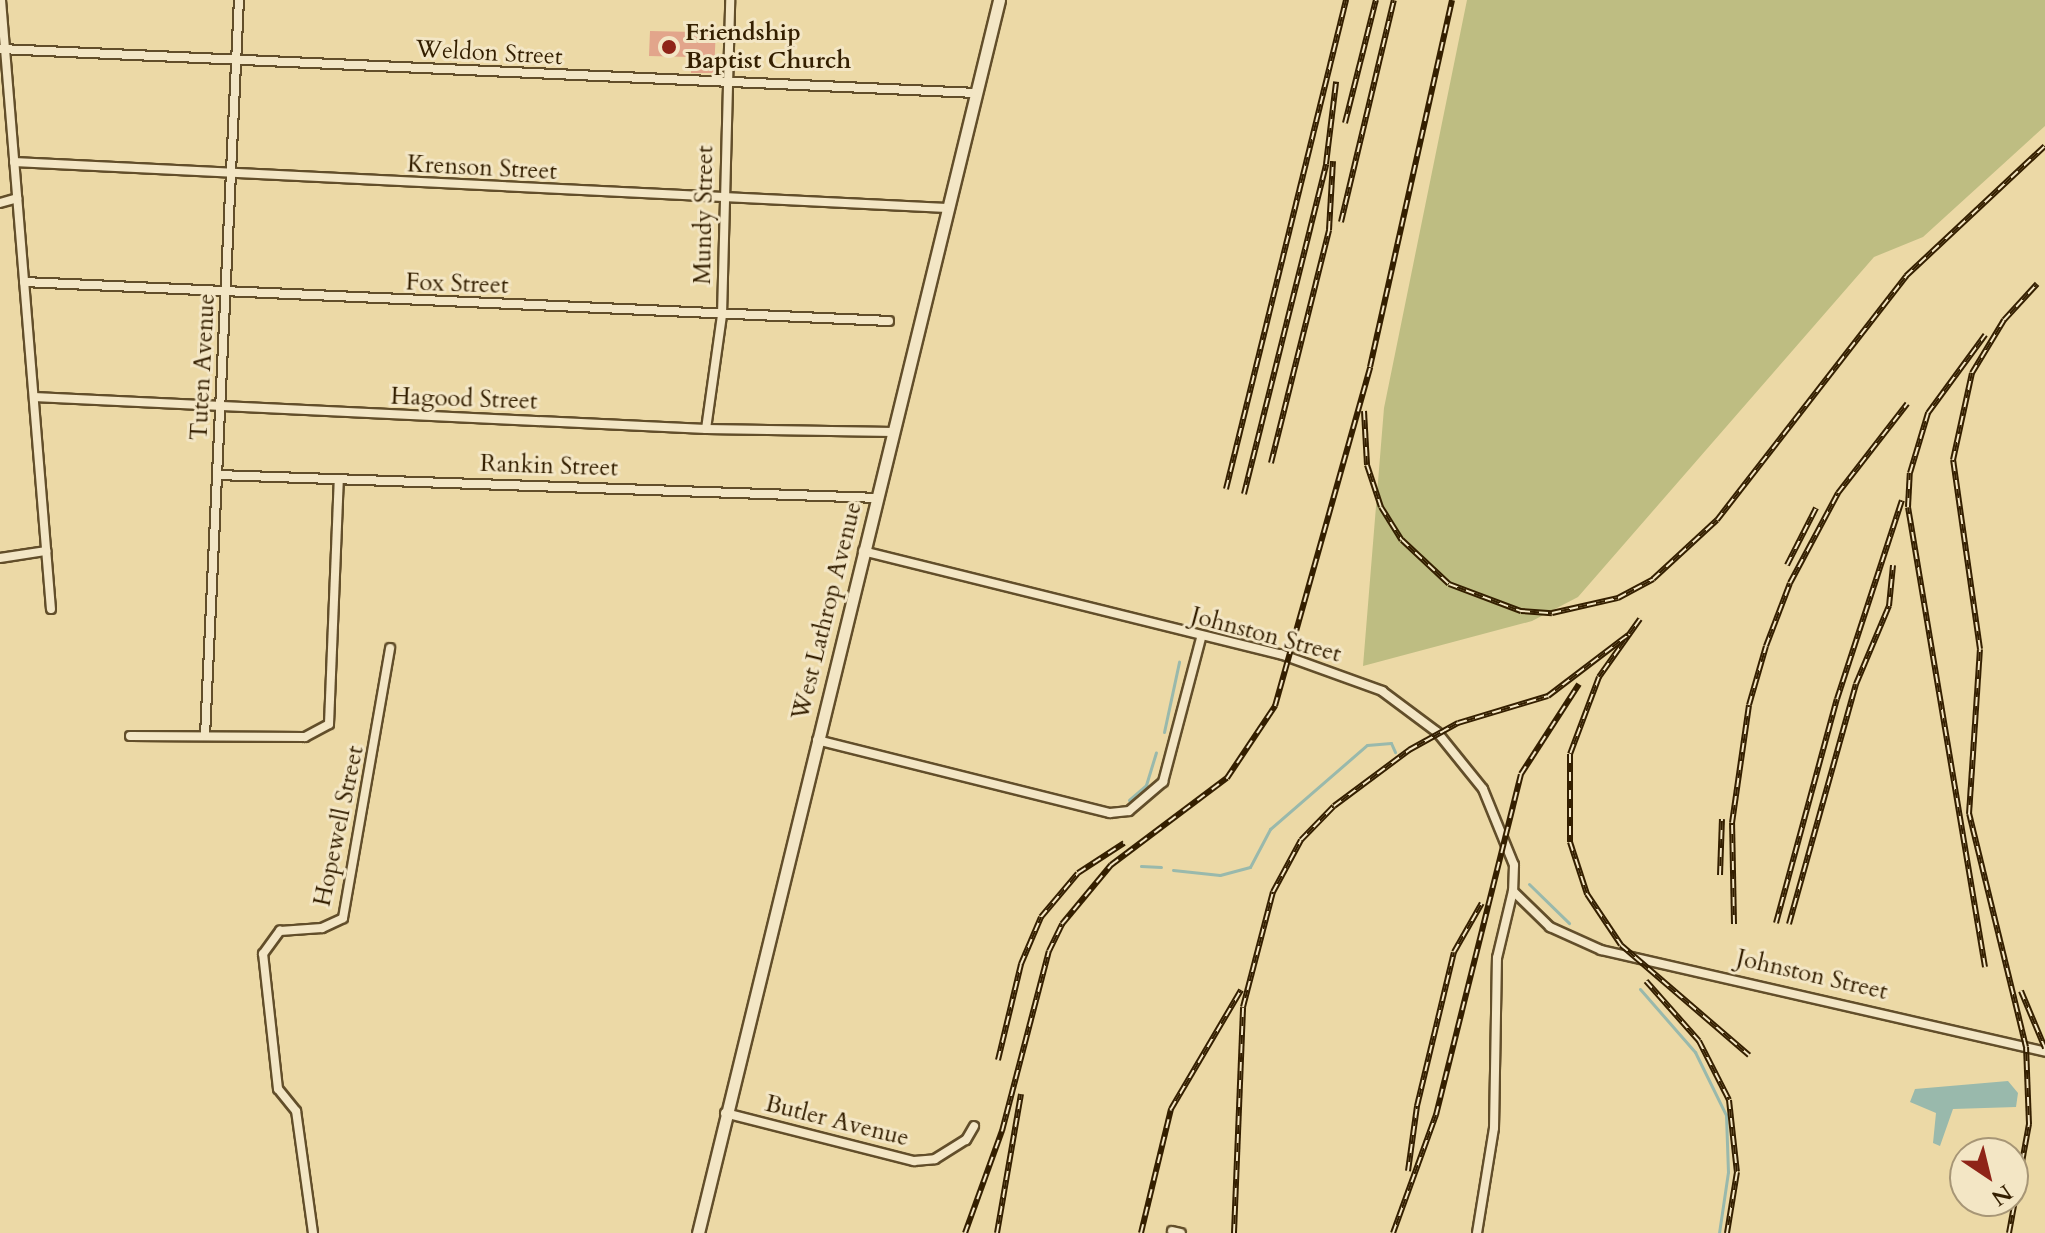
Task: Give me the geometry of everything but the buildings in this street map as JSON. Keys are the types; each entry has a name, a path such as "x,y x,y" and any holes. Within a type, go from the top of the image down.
{"street":[{"path":"1,0 2,49 51,609"},
{"name":"Tuten Avenue","path":"205,736 239,0"},
{"name":"Mundy Street","path":"706,429 722,315 730,0"},
{"name":"West Lathrop Avenue","path":"698,1233 999,0"},
{"name":"Weldon Street","path":"2,49 728,85 975,93"},
{"name":"Krenson Street","path":"14,162 723,200 890,201 947,208"},
{"path":"0,203 17,198"},
{"name":"Fox Street","path":"24,282 227,294 889,321"},
{"name":"Hagood Street","path":"34,397 221,409 706,429 893,432"},
{"name":"Rankin Street","path":"217,475 879,498"},
{"name":"Hopewell Street","path":"205,736 305,737 329,724 339,479"},
{"path":"0,558 46,551"},
{"name":"Johnston Street","path":"863,551 1317,666 1406,707 1437,732 1483,789 1514,865 1513,891 1550,927 1601,950 2045,1052"},
{"path":"817,740 1110,813 1129,811 1163,782 1201,638"},
{"name":"Hopewell Street","path":"313,1233 296,1111 278,1089 263,954 280,931 322,928 343,918 390,648"},
{"path":"130,736 205,736"},
{"path":"1477,1233 1494,1128 1497,958 1513,891"},
{"name":"Butler Avenue","path":"725,1113 914,1161 935,1159 966,1140 974,1126"}],"shaded area":[{"path":"1467,0 2045,0 2045,126 1923,237 1874,257 1578,597 1532,621 1363,666 1384,408"},
{"path":"2008,1081 2018,1093 2016,1107 1953,1109 1940,1146 1933,1143 1936,1113 1910,1102 1915,1089"}],"waterway":[{"path":"1164,732 1179,662"},
{"path":"1173,870 1220,875 1250,867 1270,829 1367,745 1391,743 1395,752"},
{"path":"1129,800 1146,785 1156,752"},
{"path":"1141,866 1161,867"},
{"path":"1529,884 1569,923"},
{"path":"1640,989 1695,1052 1726,1115 1728,1172 1719,1233"}],"railway":[{"path":"1226,489 1346,0"},
{"path":"1345,123 1376,0"},
{"path":"1341,222 1394,0"},
{"path":"965,1233 1002,1131 1049,951 1062,924 1111,865 1227,778 1275,706 1370,367 1452,0"},
{"path":"1244,494 1326,164 1336,82"},
{"path":"1364,411 1367,465 1381,507 1402,540 1449,584 1521,611 1552,613 1618,598 1653,579 1717,520 1906,276 2045,146"},
{"path":"1271,463 1329,230 1333,161"},
{"path":"2009,1233 2029,1124 2026,1047 1969,814 1980,649 1953,460 1972,373 2004,320 2037,284"},
{"path":"1985,335 1928,413 1910,473 1908,507 1985,967"},
{"path":"1734,924 1732,823 1749,705 1766,646 1790,583 1838,493 1907,404"},
{"path":"1776,923 1837,699 1902,500"},
{"path":"1787,565 1816,508"},
{"path":"1789,924 1856,684 1889,606 1893,565"},
{"path":"1640,619 1599,677 1570,754 1570,842 1587,894 1621,945 1749,1055"},
{"path":"1234,1233 1243,1007 1273,892 1301,840 1334,806 1409,750 1458,723 1548,696 1628,635"},
{"path":"1393,1233 1436,1115 1521,774 1579,684"},
{"path":"1720,875 1722,819"},
{"path":"998,1060 1021,964 1041,917 1078,873 1124,843"},
{"path":"1408,1171 1417,1106 1454,952 1482,903"},
{"path":"1646,981 1699,1041 1729,1100 1737,1172 1727,1233"},
{"path":"1141,1233 1171,1109 1241,990"},
{"path":"2021,991 2045,1048"},
{"path":"997,1233 1021,1094"}],"place":[{"name":"Friendship Baptist Church","path":"669,47"}]}
